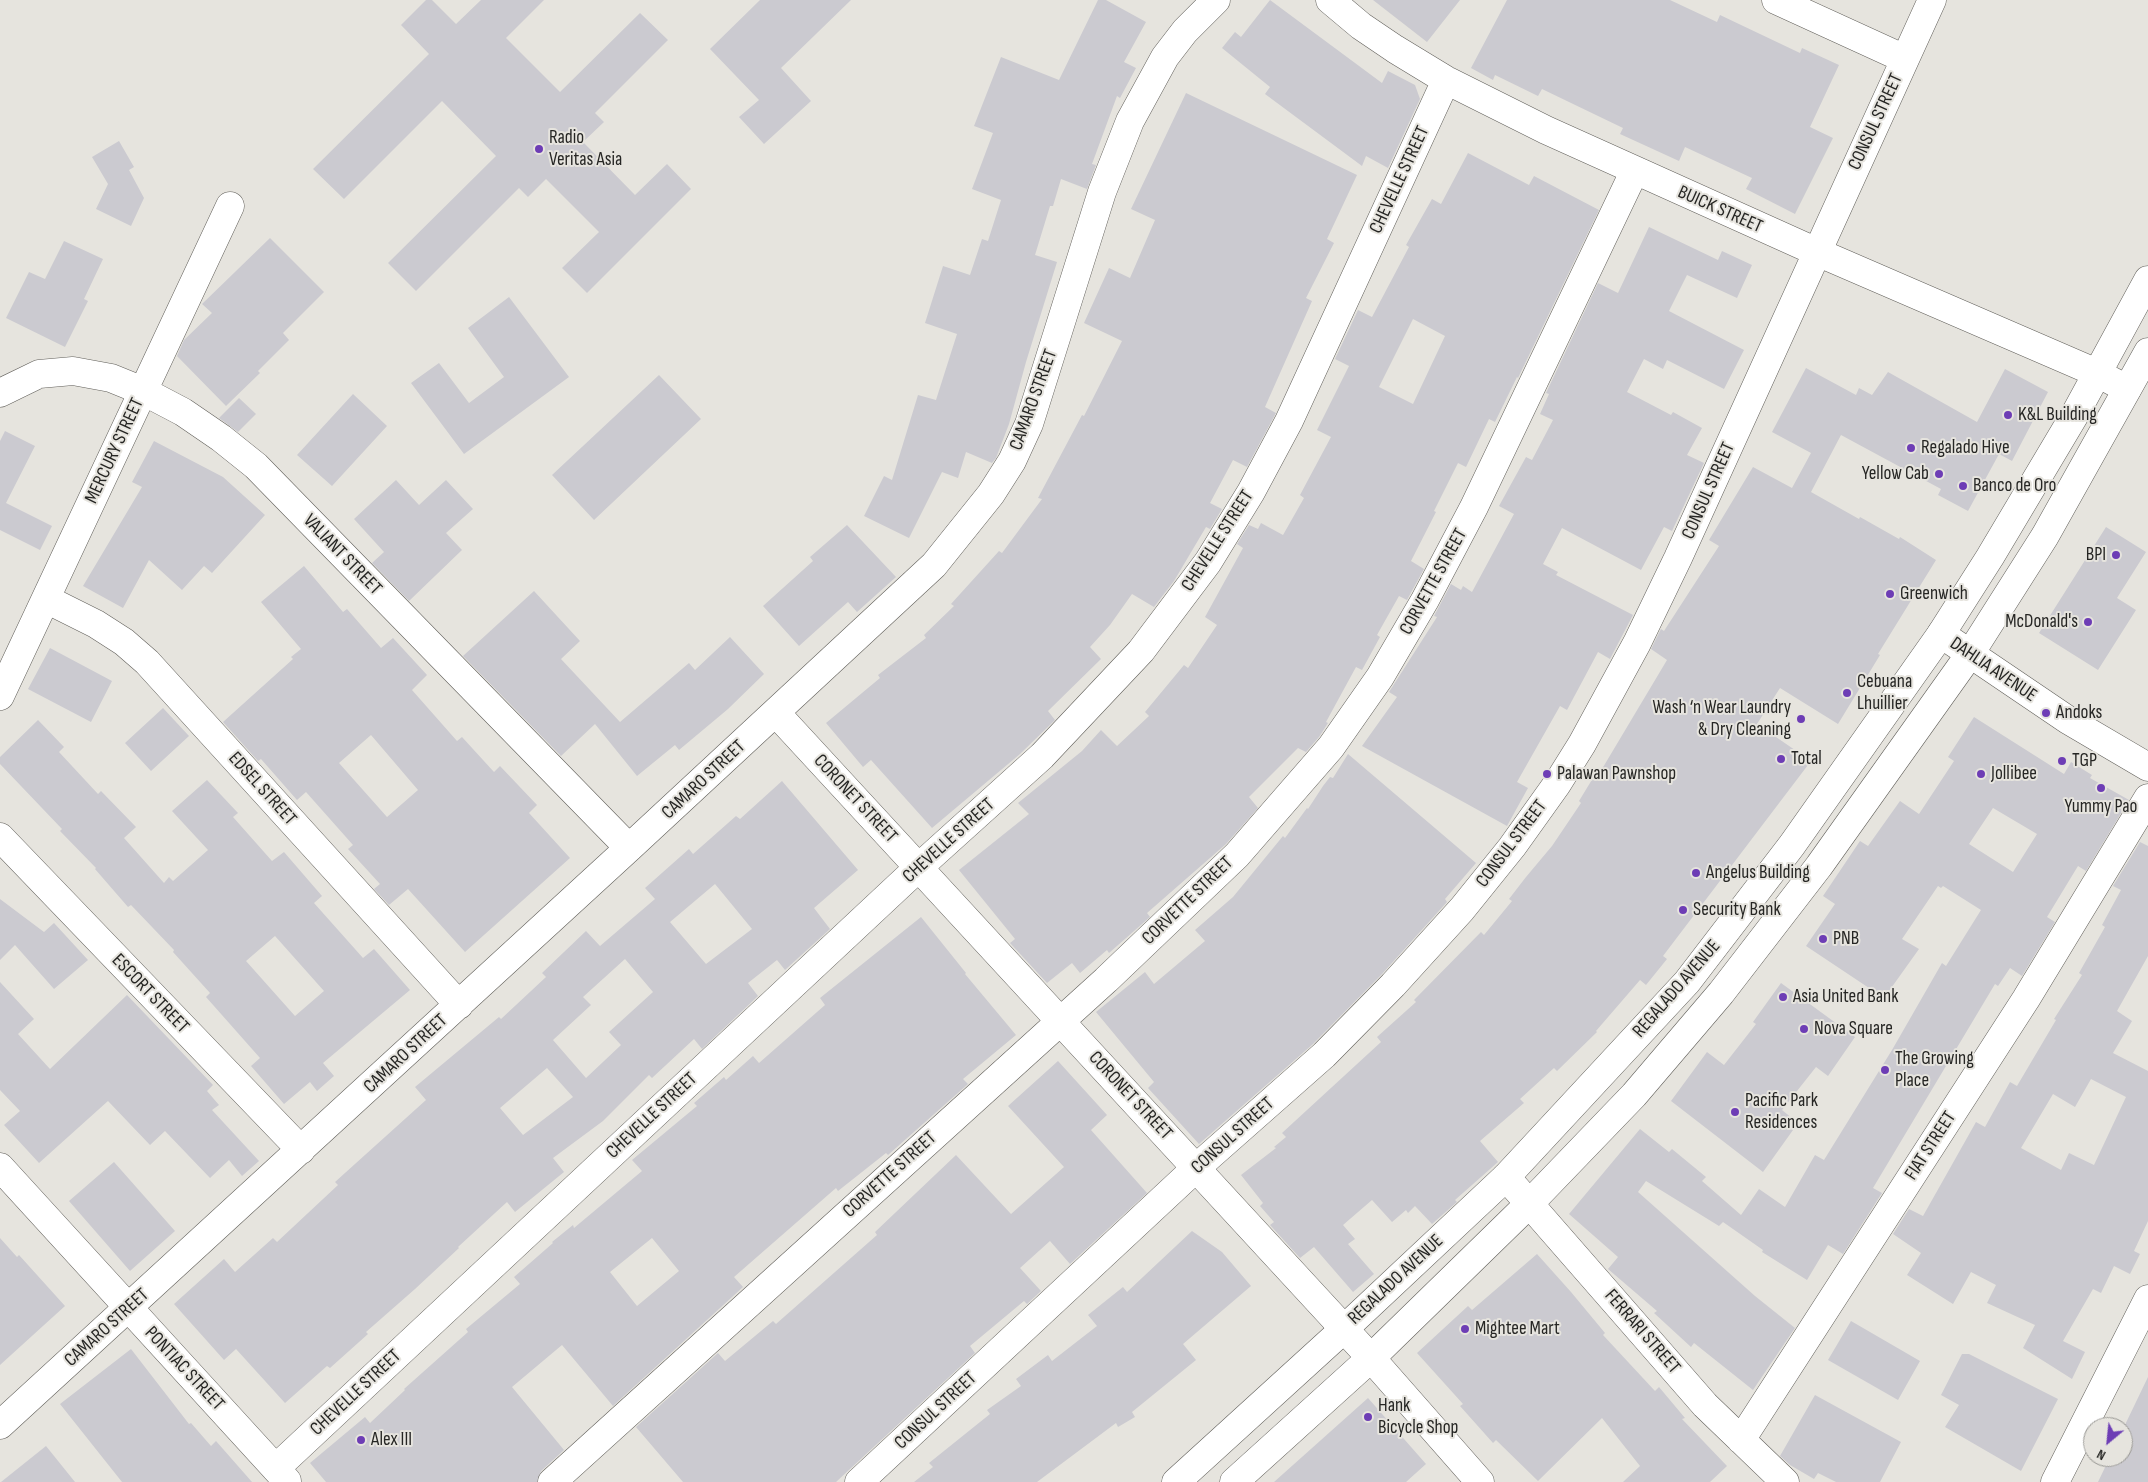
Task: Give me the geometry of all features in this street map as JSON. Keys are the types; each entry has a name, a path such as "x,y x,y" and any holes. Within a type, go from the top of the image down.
{"street":[{"name":"CAMARO STREET","path":"0,1425 129,1309 934,565 992,494 1012,461 1029,424 1102,192 1130,121 1165,57 1184,31 1216,0"},
{"name":"BUICK STREET","path":"1330,0 1361,26 1446,80 1546,130 1634,172 2097,374 2127,389"},
{"path":"1776,0 1905,59"},
{"name":"CONSUL STREET","path":"859,1482 1196,1168 1324,1055 1394,985 1462,909 1512,847 1558,784 1600,714 1638,643 1932,0"},
{"name":"CHEVELLE STREET","path":"282,1475 918,868 1042,756 1142,651 1208,562 1251,492 1289,421 1446,80"},
{"name":"CORVETTE STREET","path":"552,1482 1060,1021 1236,855 1331,747 1380,677 1425,600 1474,507 1634,172"},
{"name":"MERCURY STREET","path":"0,696 230,206"},
{"name":"REGALADO AVENUE","path":"1176,1482 1344,1329 1506,1177 1687,982 1792,846 1941,634 1990,557 2097,374 2148,280"},
{"name":"REGALADO AVENUE","path":"1234,1482 1371,1358 1530,1203 1634,1095 1722,994 1819,866 1970,654 2045,536 2148,352"},
{"name":"VALIANT STREET","path":"0,393 39,374 73,372 110,378 143,391 183,412 221,438 256,466 629,848"},
{"name":"EDSEL STREET","path":"46,599 96,624 124,642 147,662 459,1005"},
{"name":"DAHLIA AVENUE","path":"1941,634 2068,720 2148,767"},
{"name":"CORONET STREET","path":"776,713 1371,1358 1480,1482"},
{"name":"FIAT STREET","path":"1741,1440 2026,999 2148,798"},
{"name":"ESCORT STREET","path":"0,837 301,1150"},
{"name":"PONTIAC STREET","path":"0,1167 282,1475"},
{"name":"FERRARI STREET","path":"1506,1177 1705,1405 1786,1482"},
{"path":"2055,1482 2148,1299"}],"building":[{"name":"Radio Veritas Asia","path":"426,0 432,0 456,24 481,0 544,0 506,38 560,92 640,13 668,40 595,113 604,122 583,142 635,195 667,164 691,189 587,293 562,268 599,232 546,179 528,197 519,188 416,291 388,263 496,156 442,101 344,199 313,169 429,54 401,25"},
{"path":"760,0 851,0 781,68 811,101 764,144 739,117 759,100 710,49"},
{"path":"1098,0 1106,0 1146,22 1124,62 1136,68 1120,98 1117,96 1092,164 1096,165 1087,189 1061,179 1053,206 1050,206 1035,255 1057,262 1009,424 996,458 992,463 966,452 958,478 942,472 909,538 864,516 884,476 892,480 918,395 936,400 957,334 925,323 943,266 970,275 982,239 988,241 1001,200 972,189 993,133 974,126 1001,57 1059,80"},
{"path":"1270,0 1382,83 1388,71 1415,85 1420,99 1388,168 1366,156 1362,166 1265,94 1270,87 1222,48 1235,32 1241,37"},
{"path":"1373,0 1460,0 1427,42"},
{"path":"1507,0 1670,0 1717,22 1720,15 1800,53 1802,48 1839,65 1810,127 1833,138 1795,214 1746,189 1752,178 1685,147 1679,161 1620,134 1623,128 1542,89 1538,96 1495,75 1493,80 1471,68"},
{"path":"1186,93 1357,175 1327,239 1334,243 1306,298 1312,301 1265,407 1276,413 1247,467 1233,460 1210,503 1222,509 1210,529 1206,527 1174,581 1154,607 1132,594 1110,625 1090,647 1101,659 1048,711 1055,720 1020,754 932,828 871,760 863,767 826,723 880,678 878,675 926,638 924,635 954,606 951,604 999,551 1002,553 1042,499 1038,498 1082,415 1084,416 1122,341 1084,323 1109,268 1130,278 1155,220 1131,209"},
{"path":"119,141 134,167 129,170 144,198 131,226 96,209 108,184 92,157"},
{"path":"1468,153 1529,185 1534,176 1599,210 1495,422 1489,419 1466,467 1458,463 1434,511 1436,512 1411,561 1424,569 1407,600 1399,596 1377,635 1380,637 1362,670 1356,667 1319,737 1306,752 1298,748 1249,797 1258,808 1226,844 1147,913 1150,917 1109,953 1107,950 1080,973 1072,963 1047,983 1010,943 1015,939 959,870 1029,814 1018,803 1082,751 1101,730 1117,746 1149,716 1145,712 1184,665 1188,668 1217,625 1205,617 1243,548 1237,544 1249,525 1258,529 1261,523 1283,535 1304,498 1300,495 1331,437 1317,430 1349,366 1335,359 1358,310 1372,317 1409,247 1406,245 1432,199 1441,204","holes":["1413,319 1445,336 1413,404 1379,387"]},
{"path":"1649,227 1718,260 1722,251 1752,265 1737,298 1687,275 1669,311 1744,350 1724,389 1667,360 1663,369 1644,359 1627,392 1671,415 1673,412 1702,428 1687,455 1704,463 1672,531 1664,527 1641,570 1562,528 1543,564 1558,572 1556,575 1633,615 1610,659 1598,652 1567,710 1560,706 1517,782 1528,788 1507,826 1362,746 1397,697 1389,692 1437,617 1434,616 1451,584 1461,590 1463,586 1472,592 1514,514 1499,506 1526,457 1532,460 1553,420 1540,414 1549,394 1546,393 1598,283 1618,293"},
{"path":"270,238 324,292 283,333 289,340 258,371 260,373 226,406 177,356 184,340 212,313 202,304"},
{"path":"64,241 103,259 84,299 88,301 65,347 6,318 29,272 45,279"},
{"path":"509,297 569,377 464,454 411,383 439,363 469,403 504,377 468,328"},
{"path":"1806,368 1856,395 1859,388 1872,395 1888,372 1977,422 2005,369 2048,392 2012,461 1999,454 1968,511 1938,495 1941,489 1841,435 1811,492 1859,519 1860,517 1899,539 1900,537 1936,560 1878,654 1880,655 1838,724 1780,688 1757,724 1811,761 1663,956 1667,959 1646,985 1640,980 1597,1032 1557,1071 1554,1068 1520,1099 1524,1103 1480,1141 1498,1162 1455,1200 1457,1202 1432,1224 1415,1206 1408,1213 1406,1210 1392,1222 1372,1200 1343,1225 1355,1239 1348,1244 1374,1274 1353,1292 1314,1247 1300,1258 1270,1225 1274,1222 1260,1206 1263,1203 1241,1175 1276,1148 1274,1147 1286,1137 1282,1133 1381,1042 1377,1037 1416,1002 1414,1000 1481,932 1484,935 1512,901 1509,899 1552,846 1581,803 1579,801 1593,778 1596,779 1667,660 1651,649 1661,629 1664,631 1719,546 1709,540 1753,467 1792,488 1811,453 1772,432"},
{"path":"659,375 701,419 594,520 552,475"},
{"path":"353,394 387,426 332,486 297,455"},
{"path":"239,398 256,414 238,432 219,418"},
{"path":"5,431 35,446 6,503 52,526 40,550 0,530 0,441"},
{"path":"154,441 223,477 265,515 212,573 204,566 182,590 149,560 123,608 83,586 142,487 132,482"},
{"path":"396,480 419,505 446,480 473,509 446,533 462,550 409,601 372,563 384,552 354,519"},
{"path":"847,525 896,577 857,612 848,602 799,646 763,606 813,561 810,557"},
{"name":"McDonald's","path":"2106,527 2146,552 2117,598 2136,610 2098,670 2039,633"},
{"path":"304,566 343,612 347,609 381,648 393,638 427,675 412,690 457,741 462,737 494,772 500,766 537,805 529,813 570,858 465,952 408,889 389,905 374,889 380,884 348,849 353,845 306,792 297,800 261,759 258,761 223,722 293,659 291,657 301,649 261,602","holes":["371,735 418,790 387,817 339,763"]},
{"path":"534,591 580,641 561,659 620,722 689,663 695,670 730,637 764,674 728,709 679,750 675,745 637,776 595,724 561,756 463,656"},
{"path":"50,648 112,681 91,722 28,689"},
{"path":"163,708 189,736 151,771 125,743"},
{"path":"1974,717 2064,774 2071,762 2092,775 2090,778 2129,800 2086,871 2078,866 2047,917 2055,922 2022,976 2010,968 1998,986 1995,984 1873,1188 1882,1193 1843,1254 1828,1245 1807,1280 1762,1252 1763,1250 1723,1222 1719,1226 1646,1181 1638,1192 1755,1296 1795,1328 1753,1390 1694,1343 1691,1347 1654,1313 1657,1311 1608,1269 1618,1257 1569,1214 1640,1129 1669,1152 1672,1149 1706,1177 1702,1181 1741,1215 1759,1189 1785,1207 1815,1155 1824,1160 1892,1050 1942,963 1946,966 1981,910 1943,886 1941,888 1938,886 1902,939 1919,949 1884,998 1806,946 1835,904 1823,896 1860,841 1868,846 1900,801 1919,814 1954,761 1948,757","holes":["1993,808 2037,834 2013,872 1969,844"]},
{"path":"38,720 64,747 59,752 98,794 101,791 136,827 124,838 164,883 169,877 173,881 208,850 172,811 207,780 238,813 233,817 272,861 284,852 322,896 314,903 363,958 374,949 410,990 323,1063 334,1076 317,1091 310,1082 284,1104 251,1066 260,1058 206,997 210,993 173,952 174,950 131,905 128,907 96,868 60,831 62,829 0,764 0,757","holes":["275,936 324,991 295,1016 246,961"]},
{"path":"1348,754 1476,863 1445,899 1447,902 1382,974 1313,1044 1199,1144 1148,1088 1154,1082 1096,1012 1145,972 1154,984 1205,941 1195,930 1233,897 1283,836 1285,838 1330,777 1333,778"},
{"path":"782,781 858,870 814,908 830,929 785,970 777,960 748,983 758,996 702,1049 694,1039 652,1078 649,1075 603,1121 553,1158 564,1172 515,1212 507,1202 415,1289 366,1332 368,1334 330,1368 327,1366 285,1403 236,1349 224,1360 174,1304 224,1259 235,1272 273,1238 277,1242 338,1185 335,1182 426,1100 415,1087 499,1017 501,1019 546,977 542,973 586,931 600,946 655,899 645,888 689,849 693,854 736,816 740,819","holes":["715,884 752,929 706,964 670,922","625,959 653,992 609,1032 621,1045 586,1078 553,1040 591,1005 583,997","547,1068 573,1097 523,1135 500,1108"]},
{"path":"2140,842 2148,846 2148,956 2117,1011 2132,1021 2113,1053 2148,1071 2148,1221 2134,1251 2140,1254 2130,1274 2114,1266 2101,1293 2093,1289 2063,1341 2085,1352 2072,1379 2023,1348 2035,1325 1987,1303 1996,1285 1971,1272 1953,1304 1907,1275 1921,1253 1893,1234 1909,1209 1923,1216 1976,1122 1985,1127 2010,1082 2017,1086 2056,1020 2054,1019 2082,975 2079,973 2105,927 2102,925 2121,890 2113,886","holes":["2091,1079 2126,1097 2094,1165 2069,1153 2061,1170 2021,1148 2053,1094 2075,1107"]},
{"path":"0,899 44,932 54,923 88,960 54,989 15,945 0,960"},
{"path":"921,917 1016,1035 963,1079 968,1084 888,1155 886,1153 838,1191 836,1188 734,1277 743,1287 613,1406 562,1345 512,1387 564,1450 541,1471 537,1482 326,1482 310,1463 365,1417 370,1423 404,1389 468,1332 466,1329 520,1284 514,1277 552,1242 573,1225 574,1228 642,1171 632,1160 697,1106 694,1103 724,1077 726,1080 753,1056 759,1063 825,1005 820,998","holes":["652,1238 679,1271 637,1306 610,1272"]},
{"path":"0,982 34,1019 18,1034 50,1069 127,995 213,1085 207,1091 219,1105 212,1110 259,1161 242,1176 229,1160 210,1178 165,1131 150,1145 108,1101 39,1163 4,1125 20,1111 0,1090"},
{"path":"1781,983 1855,1037 1828,1076 1816,1067 1782,1110 1798,1123 1763,1172 1671,1101 1707,1052 1724,1065 1756,1024 1753,1022"},
{"path":"1058,1061 1107,1115 1091,1130 1147,1193 1070,1264 1050,1241 1020,1268 1041,1291 1027,1304 1024,1301 970,1346 975,1353 836,1482 683,1482 636,1427 718,1353 725,1361 773,1321 776,1324 877,1235 875,1232 956,1155 1011,1214 1064,1167 1008,1106"},
{"path":"114,1162 175,1231 130,1271 69,1201"},
{"path":"1192,1231 1222,1252 1251,1286 1183,1344 1196,1360 1132,1412 1135,1417 1118,1427 1116,1423 1037,1482 914,1482 933,1467 929,1463 990,1414 987,1410 1021,1386 1016,1379 1048,1355 1052,1361 1097,1326 1088,1315 1123,1287 1127,1292"},
{"path":"0,1238 17,1257 19,1255 65,1306 0,1365"},
{"path":"1537,1254 1605,1333 1603,1335 1655,1391 1659,1387 1685,1418 1682,1419 1727,1466 1710,1482 1623,1482 1640,1466 1602,1418 1538,1481 1496,1440 1493,1443 1460,1406 1463,1404 1417,1353 1468,1306 1472,1310"},
{"path":"1851,1321 1920,1361 1898,1400 1828,1360"},
{"path":"131,1349 189,1424 191,1423 211,1446 216,1441 252,1482 122,1482 60,1404"},
{"path":"1962,1354 1969,1354 2058,1399 2021,1471 1945,1427 1959,1405 1941,1395"},
{"path":"2148,1377 2148,1482 2098,1482 2105,1467 2133,1467 2133,1417 2129,1417"},
{"path":"1815,1395 1901,1442 1880,1482 1836,1482 1818,1473 1814,1479 1790,1465 1780,1456"},
{"path":"1368,1398 1426,1464 1406,1482 1274,1482"},
{"path":"46,1446 75,1482 1,1482"}],"place":[{"name":"Radio Veritas Asia","path":"539,149"},
{"name":"K&L Building","path":"2008,415"},
{"name":"Regalado Hive","path":"1911,448"},
{"name":"Yellow Cab","path":"1939,474"},
{"name":"Banco de Oro","path":"1963,486"},
{"name":"BPI","path":"2116,555"},
{"name":"Greenwich","path":"1890,594"},
{"name":"McDonald's","path":"2088,622"},
{"name":"Cebuana Lhuillier","path":"1847,693"},
{"name":"Andoks","path":"2046,713"},
{"name":"Wash ‘n Wear Laundry & Dry Cleaning","path":"1801,719"},
{"name":"Total","path":"1781,759"},
{"name":"TGP","path":"2062,761"},
{"name":"Palawan Pawnshop","path":"1547,774"},
{"name":"Jollibee","path":"1981,774"},
{"name":"Yummy Pao","path":"2101,788"},
{"name":"Angelus Building","path":"1696,873"},
{"name":"Security Bank","path":"1683,910"},
{"name":"PNB","path":"1823,939"},
{"name":"Asia United Bank","path":"1783,997"},
{"name":"Nova Square","path":"1804,1029"},
{"name":"The Growing Place","path":"1885,1070"},
{"name":"Pacific Park Residences","path":"1735,1112"},
{"name":"Mightee Mart","path":"1465,1329"},
{"name":"Hank Bicycle Shop","path":"1368,1417"},
{"name":"Alex III","path":"361,1440"}]}
